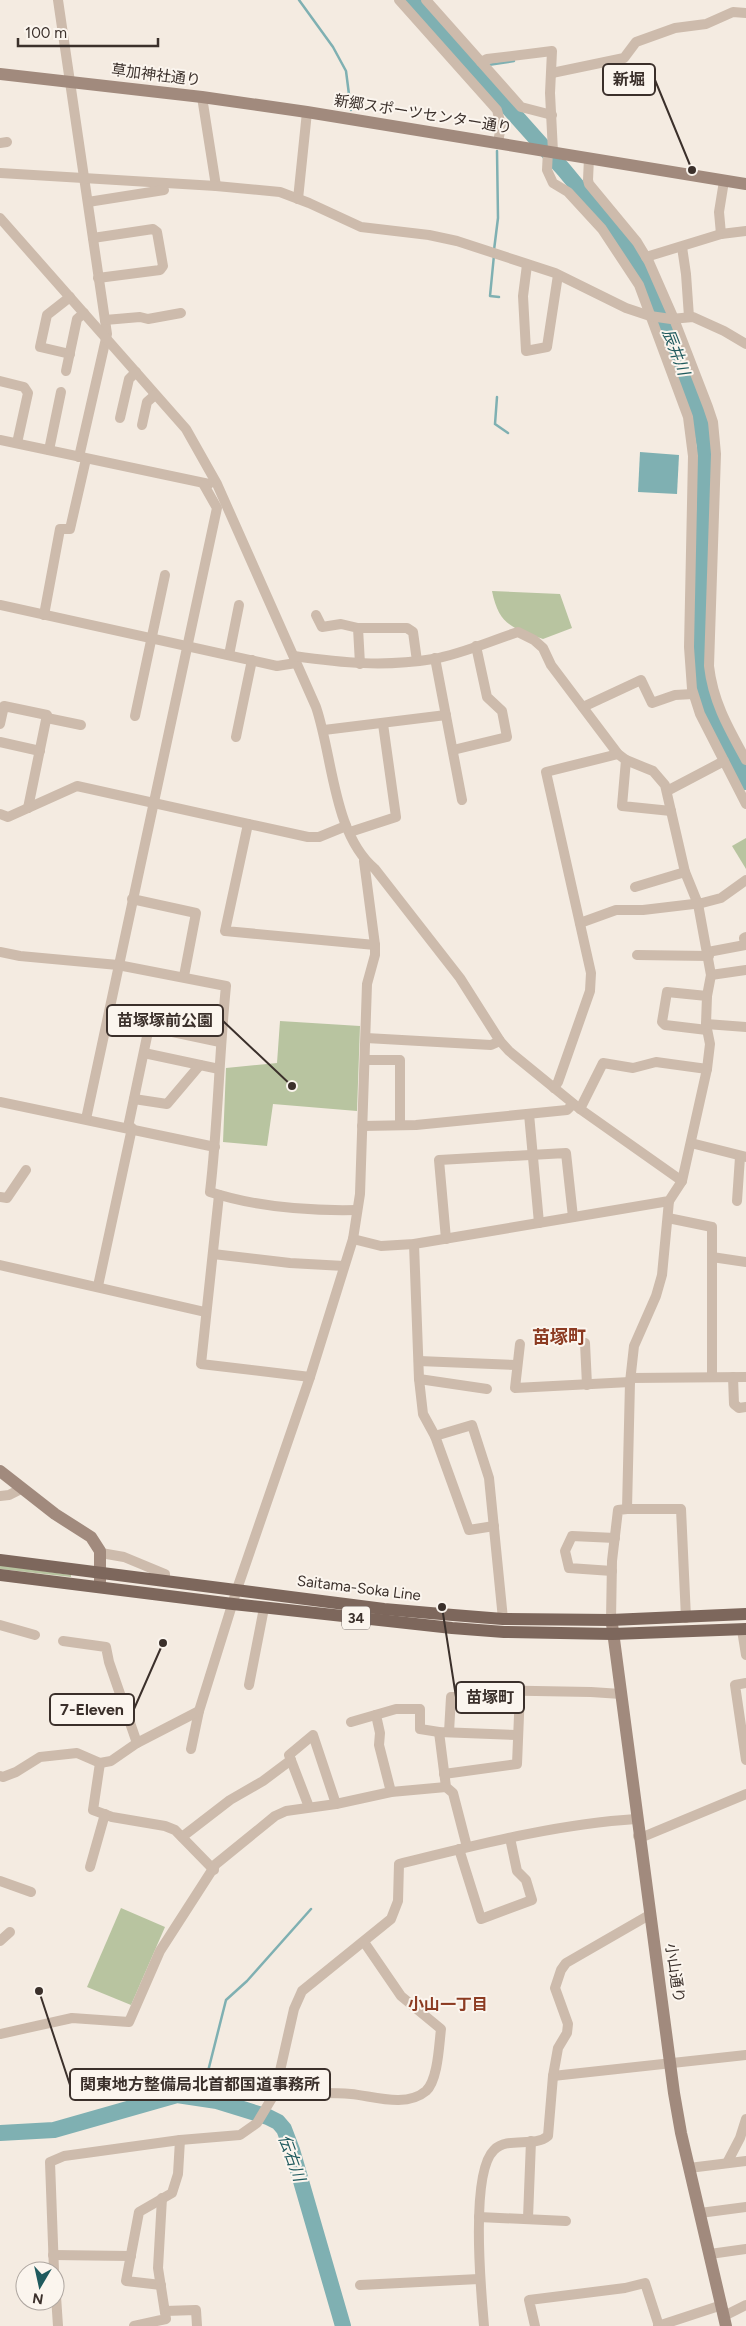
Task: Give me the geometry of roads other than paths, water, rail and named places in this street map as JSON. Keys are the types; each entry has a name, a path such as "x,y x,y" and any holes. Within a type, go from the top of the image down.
{"main road":[{"name":"Saitama-Soka Line","path":"0,1560 384,1609 504,1618 611,1620 746,1614"},
{"name":"Saitama-Soka Line","path":"0,1574 264,1608 504,1632 613,1634 744,1630"}],"street":[{"path":"44,615 60,529 70,529 106,339 105,320 58,0"},
{"path":"399,0 496,110 501,125 498,143"},
{"path":"426,0 521,107 552,116"},
{"path":"552,73 624,58 636,42 674,28 706,24 733,12 746,13"},
{"path":"481,62 487,59 552,51 552,154 547,170 553,183 568,192 584,208 624,259 639,285 684,403 691,431 693,467 689,647 693,694 700,714 746,804"},
{"name":"草加神社通り","path":"0,74 202,97 308,112"},
{"path":"202,97 216,186"},
{"path":"298,198 308,112"},
{"name":"新郷スポーツセンター通り","path":"308,112 498,143 552,154"},
{"path":"552,154 589,158 746,184"},
{"path":"589,158 589,184 637,242 646,257 708,407 715,440 709,652 710,677 721,713 746,760"},
{"path":"0,173 216,186 280,192 298,198 361,227 448,239 558,275 626,308 651,317 673,319 693,317 720,329 746,344"},
{"path":"722,234 719,212 724,181"},
{"path":"88,202 154,195 164,190"},
{"path":"0,218 186,429 217,484 316,707 324,730 340,808 364,861 375,945 375,955 367,984 362,1126 357,1210 353,1239 310,1377 237,1589 199,1711 191,1749"},
{"path":"93,238 153,229 157,232 163,266 160,270 98,278"},
{"path":"646,257 722,234 746,231"},
{"path":"682,247 689,317"},
{"path":"527,265 523,296 526,351 547,347 558,275"},
{"path":"70,297 47,315 40,347 70,354"},
{"path":"66,372 77,319 84,313"},
{"path":"105,320 140,317 148,319 181,313"},
{"path":"120,418 129,379 136,372"},
{"path":"0,382 24,387 28,393 17,443"},
{"path":"49,450 61,392"},
{"path":"142,425 147,402 156,395"},
{"path":"0,440 204,485 217,484"},
{"path":"86,1119 217,508 204,485"},
{"path":"135,716 165,575"},
{"path":"228,655 239,604"},
{"path":"0,605 277,666 295,660 360,664 417,661 435,658 518,632 534,640 543,648 551,665 622,757 653,770 665,785 685,872 698,904 708,954 711,975 707,996 707,1027 710,1044 707,1069 682,1181 670,1201 662,1275 656,1296 634,1346 630,1380 627,1509"},
{"path":"316,615 322,627 341,624 358,628 407,628 413,632 417,661"},
{"path":"358,628 360,664"},
{"path":"453,750 507,737 502,711 488,697 476,646"},
{"path":"435,658 462,800"},
{"path":"236,737 252,660"},
{"path":"583,707 641,680 652,703 675,694 693,694"},
{"path":"0,724 4,706 48,715 28,808"},
{"path":"324,730 446,715"},
{"path":"47,718 81,725"},
{"path":"0,814 8,817 77,786 308,837 319,837 396,817 383,724"},
{"path":"0,742 40,751"},
{"path":"622,757 622,806 671,811"},
{"path":"554,1088 558,1082 590,991 591,973 546,772 622,757"},
{"path":"666,791 724,761"},
{"path":"248,824 225,931 375,945"},
{"path":"364,861 375,869 450,964 500,1041 522,1063 577,1106 682,1181"},
{"path":"635,887 685,872"},
{"path":"580,922 616,910 643,910 698,904 721,898 746,880"},
{"path":"132,900 196,913 184,976"},
{"path":"637,955 708,954 745,945 744,938 746,937"},
{"path":"0,952 20,956 118,965 184,976 226,986 220,1042 215,1147 210,1192 256,1203 323,1211 357,1210"},
{"path":"711,975 746,970"},
{"path":"707,996 668,992 662,1022 664,1025 746,1027"},
{"path":"98,1286 149,1027 220,1042"},
{"path":"366,1038 491,1046 500,1041"},
{"path":"144,1053 219,1069"},
{"path":"365,1060 400,1060 400,1125"},
{"path":"362,1126 400,1125 567,1110 585,1104 603,1063 633,1068 656,1062 707,1069"},
{"path":"134,1099 168,1104 200,1065"},
{"path":"0,1102 215,1147"},
{"path":"529,1114 539,1223"},
{"path":"690,1143 743,1157 737,1201"},
{"path":"446,1238 439,1160 566,1153 573,1217"},
{"path":"0,1197 7,1198 26,1170"},
{"path":"219,1195 205,1312 201,1364 310,1377"},
{"path":"353,1239 381,1246 414,1244 670,1201"},
{"path":"668,1218 712,1227 712,1377"},
{"path":"414,1244 419,1379 423,1414 435,1436 470,1530 494,1526"},
{"path":"213,1254 290,1264 344,1266"},
{"path":"712,1257 746,1262"},
{"path":"0,1265 205,1312"},
{"path":"585,1343 587,1385"},
{"path":"520,1344 515,1388 587,1385 630,1380 746,1377"},
{"path":"419,1361 517,1365"},
{"path":"732,1377 734,1404 739,1408 746,1407"},
{"path":"419,1379 465,1390 487,1389"},
{"path":"435,1436 472,1425 489,1478 504,1618"},
{"path":"0,1471 21,1489 91,1537 101,1554 99,1588"},
{"path":"0,1496 9,1495 21,1489"},
{"path":"611,1620 612,1571 618,1510 627,1509 680,1509 686,1618"},
{"path":"612,1571 569,1568 565,1551 572,1536 615,1538"},
{"path":"101,1554 124,1557 165,1574 165,1582"},
{"path":"249,1685 264,1608"},
{"name":"小山通り","path":"611,1620 638,1836 651,1914 681,2133 724,2316"},
{"path":"0,1625 35,1635"},
{"path":"744,1630 746,1655"},
{"path":"63,1642 106,1647 108,1662 137,1743"},
{"path":"746,1683 734,1685 746,1760"},
{"path":"510,1838 516,1871 526,1880 532,1900 480,1920 463,1848 453,1793 446,1787 444,1774 444,1732 451,1697 472,1697 478,1690 621,1694"},
{"path":"444,1774 517,1764 520,1691"},
{"path":"351,1722 396,1708 420,1708 420,1729 444,1732 517,1735"},
{"path":"0,1776 3,1777 16,1772 40,1757 77,1753 100,1762 111,1761 137,1743 199,1711"},
{"path":"376,1714 380,1733 380,1745 391,1792"},
{"path":"309,1807 289,1755 313,1735 336,1804"},
{"path":"182,1837 230,1800 263,1781 291,1760"},
{"path":"100,1762 92,1810 134,1822 164,1826 175,1830 214,1870"},
{"path":"0,2034 72,2018 129,2022 160,1951 214,1870 216,1864 275,1816 286,1811 336,1804 391,1792 446,1787"},
{"path":"638,1836 645,1836 746,1794"},
{"path":"90,1867 105,1814"},
{"path":"53,2261 50,2162 64,2156 180,2140 240,2135 257,2123 275,2093 294,2009 302,1991 392,1919 398,1901 399,1864 510,1838 584,1824 636,1819"},
{"path":"0,1881 31,1892"},
{"path":"484,2326 479,2280 479,2217 485,2167 493,2150 499,2146 541,2140 548,2136 552,2076 558,2048 567,2033 568,2024 555,1988 561,1970 566,1963 651,1914"},
{"path":"0,1941 10,1932"},
{"path":"275,2093 352,2094 399,2100 409,2099 426,2091 434,2078 441,2029 401,1996 364,1942"},
{"path":"552,2076 746,2055"},
{"path":"727,2163 740,2138 746,2119"},
{"path":"161,2285 126,2281 139,2212 172,2193 178,2174 180,2140"},
{"path":"528,2218 531,2141"},
{"path":"689,2168 746,2161"},
{"path":"134,2326 166,2319 158,2268 162,2198"},
{"path":"700,2213 746,2207"},
{"path":"479,2217 566,2221"},
{"path":"710,2254 746,2249"},
{"path":"53,2255 131,2256"},
{"path":"360,2285 479,2280"},
{"path":"535,2326 529,2300 625,2288 645,2283 658,2326 724,2316 746,2305"},
{"path":"165,2311 196,2310 197,2326"},
{"path":"57,2311 58,2326"}],"water":[{"path":"640,452 679,455 677,494 638,492"}],"waterway":[{"path":"299,0 333,47 346,71 351,110"},
{"name":"辰井川","path":"412,0 564,170 630,250 652,291 695,403 705,448 699,660 701,684 707,707 746,782"},
{"path":"488,65 514,61"},
{"name":"辰井川","path":"471,68 480,67"},
{"path":"494,250 498,218 497,151"},
{"path":"494,255 490,296 499,297"},
{"path":"497,397 495,424 508,433"},
{"path":"201,2099 226,2000 247,1981 311,1909"},
{"name":"伝右川","path":"0,2133 54,2130 177,2095 217,2101 278,2122 284,2129 292,2150 343,2326"}],"place":[{"name":"新堀","path":"692,170"},
{"name":"苗塚塚前公園","path":"292,1086"},
{"name":"苗塚町","path":"442,1607"},
{"name":"7-Eleven","path":"163,1643"},
{"name":"関東地方整備局北首都国道事務所","path":"39,1991"}],"district":[{"name":"苗塚町","path":"559,1337"},
{"name":"小山一丁目","path":"448,2004"}]}
